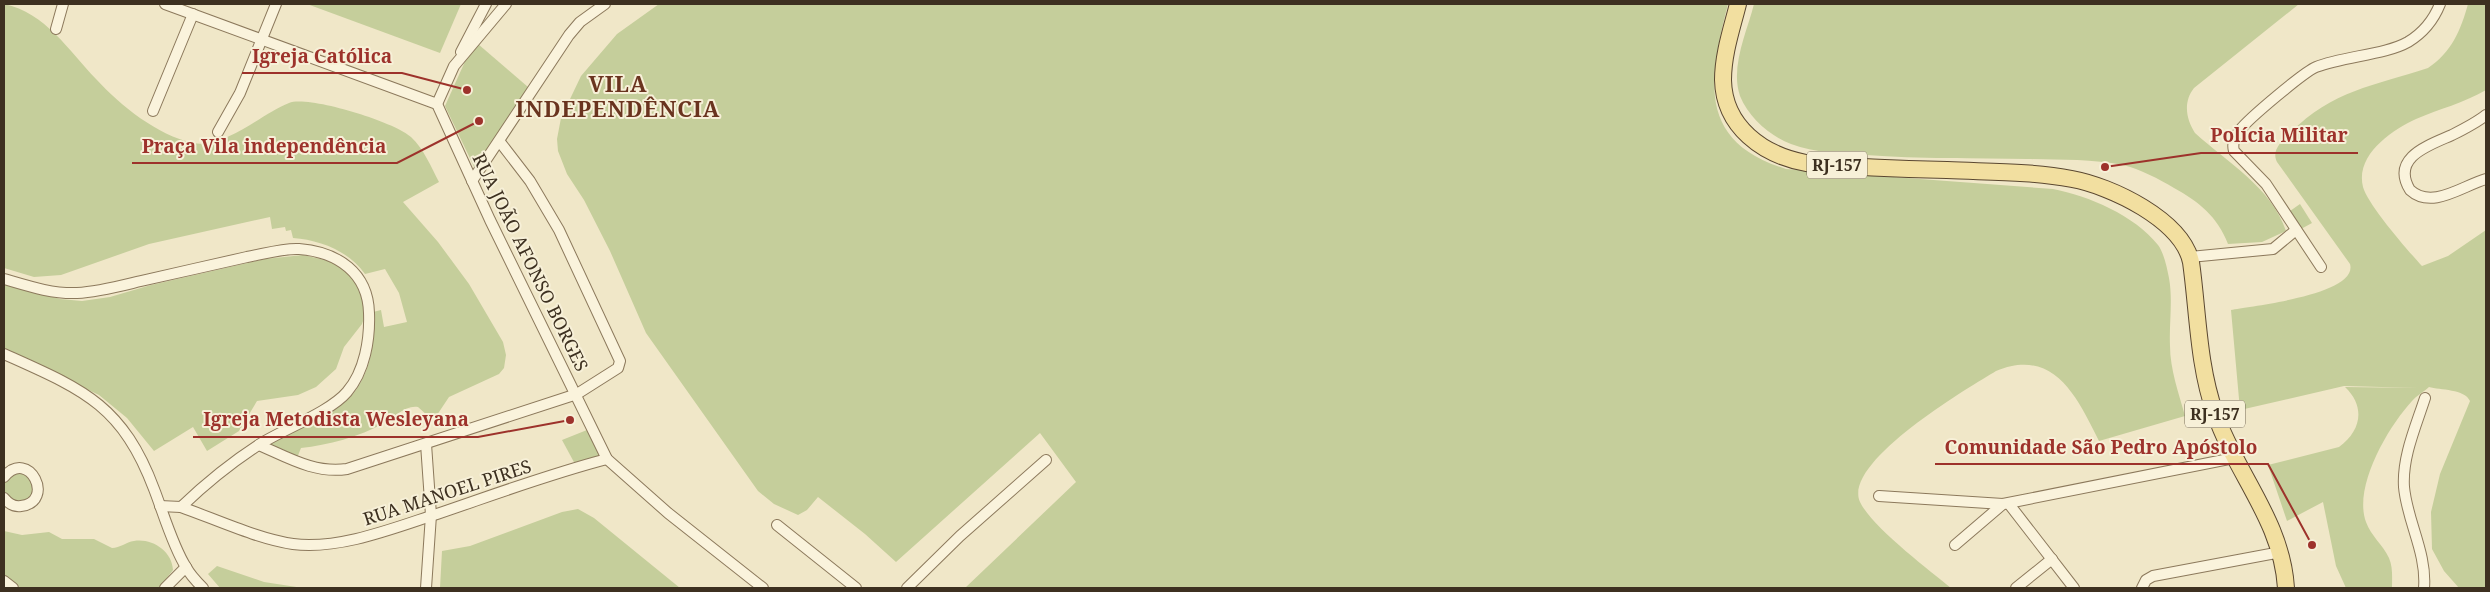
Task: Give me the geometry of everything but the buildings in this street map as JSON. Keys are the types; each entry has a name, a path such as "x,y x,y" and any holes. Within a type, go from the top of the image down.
{"main road":[{"name":"RJ-157","path":"1738,4 1724,66 1725,93 1730,110 1744,130 1766,150 1778,157 1806,163 2003,171 2072,179 2120,195 2143,208 2173,231 2182,241 2190,257 2205,377 2214,412 2234,458 2265,514 2281,552 2286,588"}],"street":[{"path":"56,29 62,4"},
{"path":"165,4 437,104 486,4"},
{"path":"218,132 240,93 276,4"},
{"path":"454,66 506,4"},
{"path":"472,181 500,142 569,34 580,22 605,4"},
{"path":"2321,267 2293,232 2266,184 2234,151 2233,145 2238,132 2311,69 2349,56 2390,49 2408,42 2425,28 2440,4"},
{"path":"153,112 193,14"},
{"name":"RUA JOÃO AFONSO BORGES","path":"437,104 472,181 607,459 668,513 763,588"},
{"path":"2486,116 2420,149 2411,158 2404,173 2410,190 2426,198 2449,194 2486,179"},
{"path":"259,445 300,463 334,470 357,466 577,394 613,373 620,366 620,361 559,230 530,181 500,142"},
{"path":"2190,257 2264,251 2280,244 2293,232"},
{"path":"4,278 56,292 77,293 114,288 232,261 297,249 328,256 344,263 360,277 366,289 369,305 368,341 357,374 347,392 336,401 259,445 222,472 181,508"},
{"path":"4,354 51,375 92,398 113,416 128,434 139,453 186,567 203,588"},
{"path":"2424,588 2423,568 2406,497 2404,478 2414,431 2425,398"},
{"path":"426,444 431,516 426,588"},
{"path":"1879,496 2006,504 2234,458"},
{"name":"RUA MANOEL PIRES","path":"160,506 181,508 280,542 306,545 395,529 572,468 607,459"},
{"path":"907,588 960,536 1046,460"},
{"path":"4,477 14,470 26,470 34,476 38,488 35,497 27,504 14,505 4,498"},
{"path":"1955,545 2006,504"},
{"path":"2006,504 2074,588"},
{"path":"777,525 856,588"},
{"path":"2142,588 2146,580 2153,576 2281,552"},
{"path":"2016,588 2052,559"},
{"path":"165,588 186,567"},
{"path":"4,581 13,588"}],"green space":[{"path":"4,4 32,15 44,24 66,45 96,79 128,109 153,126 180,139 193,143 218,141 243,129 278,108 289,103 299,102 332,106 351,111 388,124 411,137 423,153 439,182 403,202 438,242 469,284 503,342 506,355 504,368 499,374 449,397 437,415 428,416 418,407 409,408 384,423 354,436 322,445 301,448 297,458 268,445 329,414 354,392 366,372 370,360 374,324 373,312 381,310 384,327 407,322 399,293 385,269 365,274 351,259 333,248 313,241 293,238 291,230 286,231 285,227 272,229 270,217 149,244 61,275 34,277 4,268"},
{"path":"307,4 461,4 440,53"},
{"path":"659,4 1728,4 1716,57 1714,82 1716,104 1723,124 1736,142 1757,157 1786,169 2053,189 2081,196 2110,208 2148,234 2160,248 2168,274 2171,295 2170,355 2185,416 2099,441 2082,408 2061,381 2048,371 2033,366 2016,365 1996,371 1936,409 1888,447 1870,467 1860,486 1860,502 1866,512 1888,535 1951,588 965,588 1076,482 1040,433 896,562 865,534 818,497 807,510 798,515 774,504 758,491 646,333 610,251 584,200 567,174 558,151 557,139 561,118 581,76 617,34"},
{"path":"1754,4 2299,4 2194,88 2187,105 2188,116 2195,133 2234,165 2259,189 2279,216 2286,231 2262,242 2228,244 2219,226 2199,204 2156,178 2123,165 2076,160 1927,158 1866,155 1819,151 1783,141 1768,131 1749,112 1740,96 1737,85 1738,62"},
{"path":"2468,4 2486,4 2486,90 2478,95 2416,119 2396,130 2377,145 2370,154 2362,175 2366,195 2390,228 2422,266 2448,256 2486,230 2486,588 2459,588 2444,571 2432,549 2431,512 2440,474 2470,401 2458,392 2429,387 2414,399 2383,441 2375,458 2364,492 2363,508 2366,522 2389,558 2392,569 2392,588 2346,588 2336,566 2323,502 2287,521 2268,465 2339,447 2346,441 2356,426 2358,411 2352,395 2345,387 2419,388 2344,386 2240,410 2231,310 2280,302 2322,291 2338,284 2348,275 2350,264 2277,162 2276,150 2284,139 2306,119 2338,98 2372,85 2428,68 2436,62 2454,40"},
{"path":"478,44 528,87 476,171 445,106 467,57"},
{"path":"2300,204 2312,223 2301,229 2290,211"},
{"path":"303,255 329,261 347,269 362,289 365,315 362,324 344,347 336,369 316,387 298,395 257,401 239,431 207,451 193,427 154,451 127,418 99,395 4,350 4,282 60,299 82,301 110,297 151,285 265,259"},
{"path":"587,430 600,457 575,464 562,440"},
{"path":"22,471 34,481 33,497 21,504 4,494 4,481"},
{"path":"578,509 594,518 680,588 440,588 442,551 470,546 562,512"},
{"path":"4,531 22,535 49,532 62,539 94,539 112,548 134,541 148,542 160,547 165,552 172,563 173,570 159,588 21,588 4,576"},
{"path":"217,566 264,582 303,588 220,588 208,574"}],"place":[{"name":"Igreja Católica","path":"467,90"},
{"name":"Praça Vila independência","path":"479,121"},
{"name":"Polícia Militar","path":"2105,167"},
{"name":"Igreja Metodista Wesleyana","path":"570,420"},
{"name":"Comunidade São Pedro Apóstolo","path":"2312,545"}],"district":[{"name":"VILA INDEPENDÊNCIA","path":"618,96"}]}
